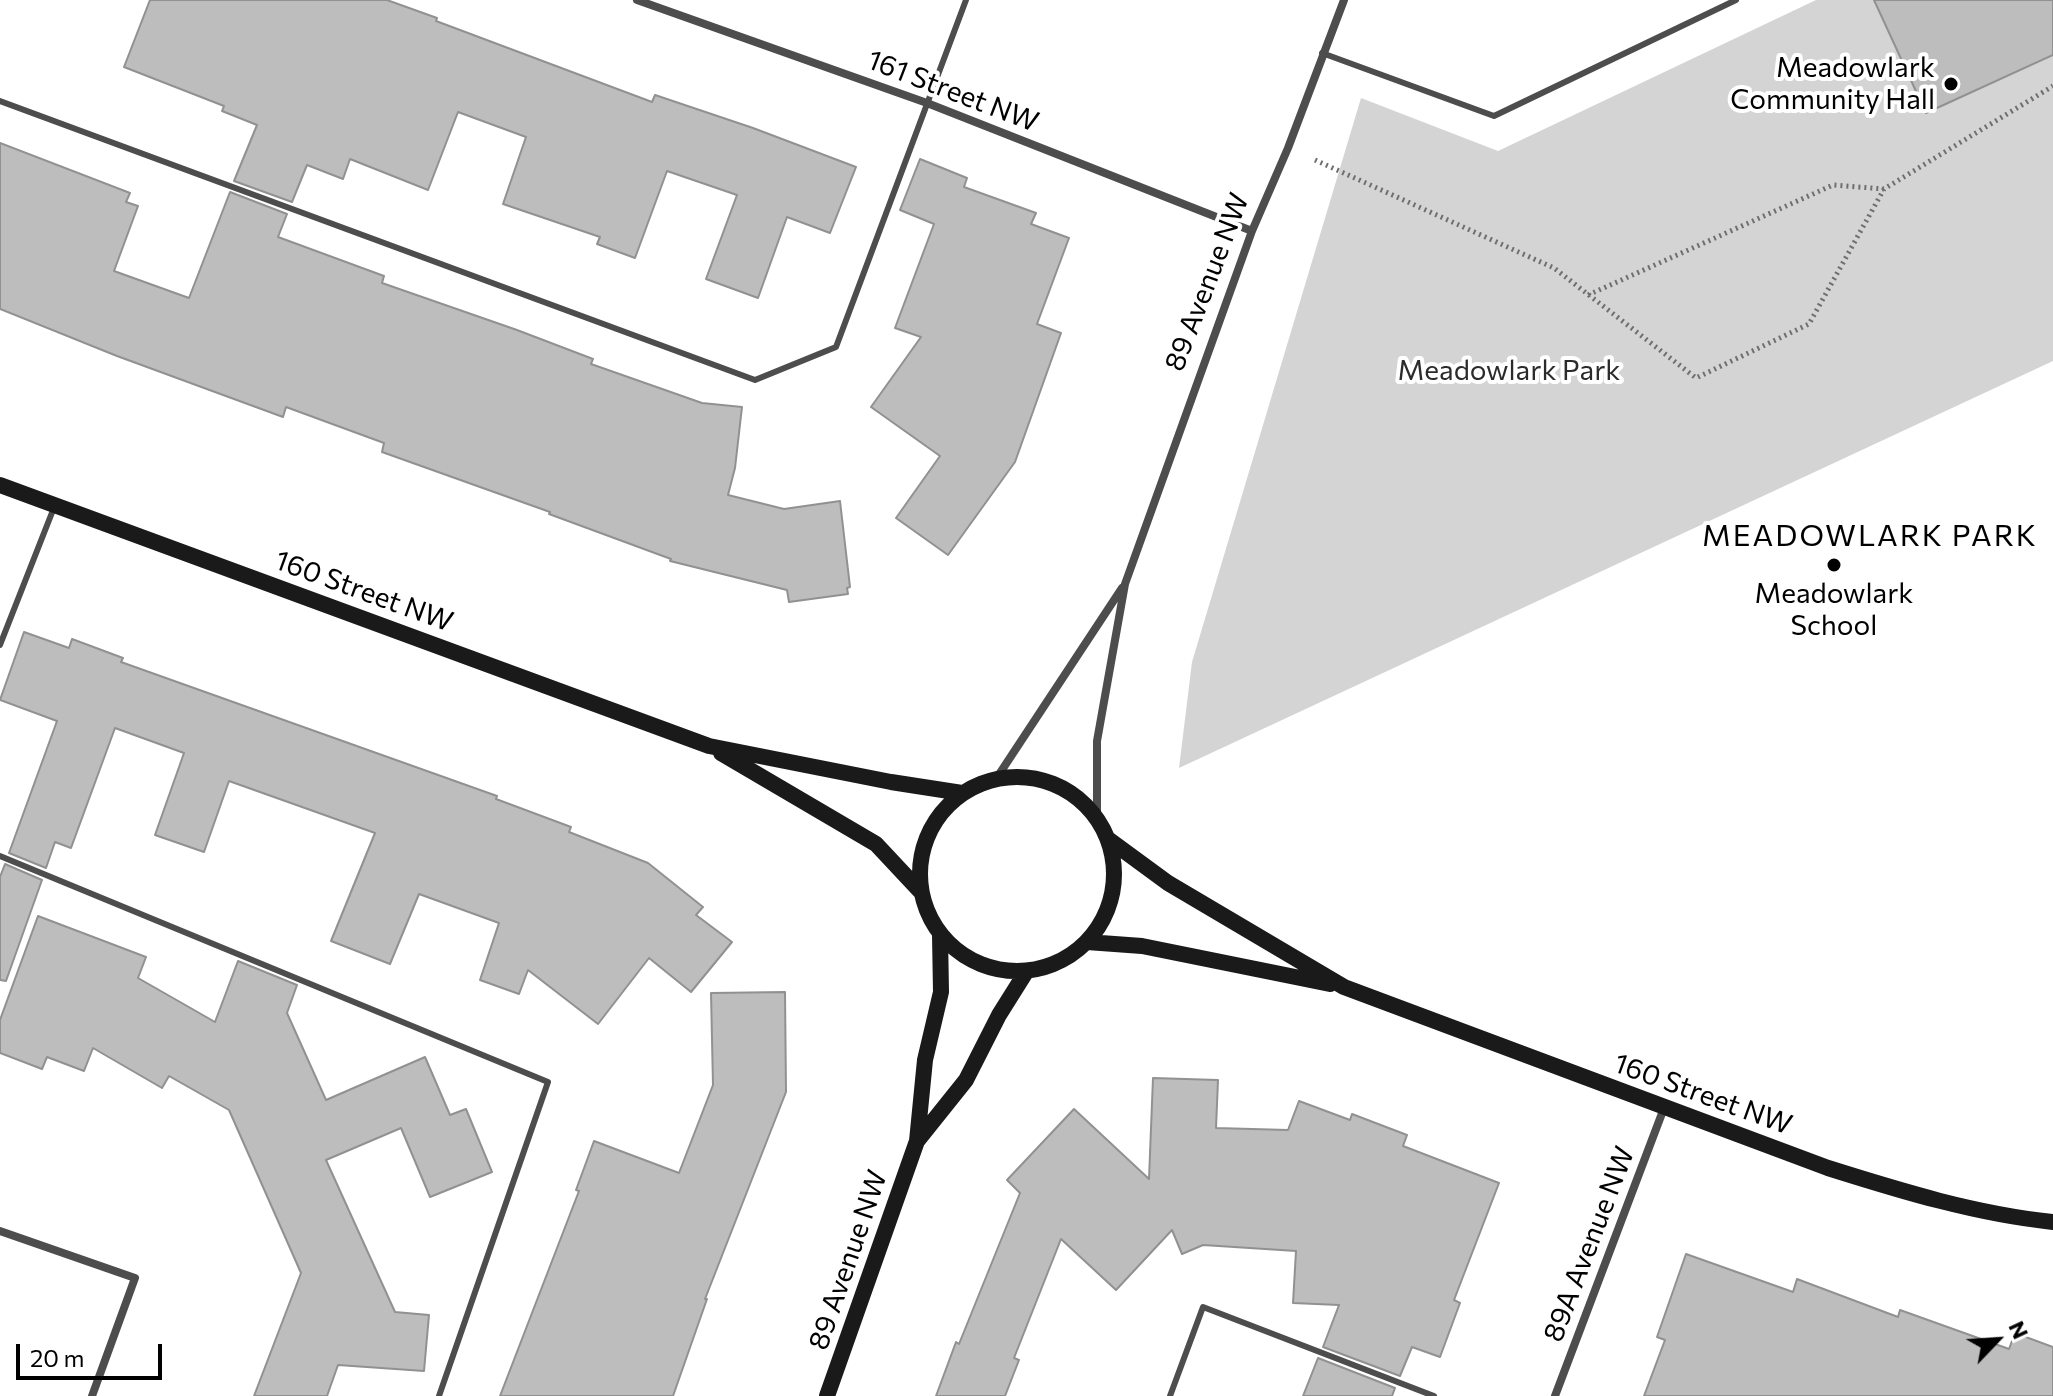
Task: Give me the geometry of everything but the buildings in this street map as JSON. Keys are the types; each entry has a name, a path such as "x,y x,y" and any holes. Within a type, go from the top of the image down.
{"street":[{"name":"161 Street NW","path":"637,0 927,103 1252,231"},
{"name":"89 Avenue NW","path":"1097,819 1097,741 1125,584 1252,231 1288,148 1344,0"},
{"name":"160 Street NW","path":"0,485 709,746 962,793"},
{"name":"89 Avenue NW","path":"996,779 1125,584"},
{"name":"160 Street NW","path":"709,746 876,844 920,891"},
{"path":"1025,776 1052,783 1077,798 1097,819 1108,839 1113,861 1113,890 1104,918 1087,942 1064,959 1026,972 1002,971 979,964 958,952 940,935 920,891 920,862 927,835 941,812 962,793 996,779 1025,776"},
{"name":"160 Street NW","path":"1108,839 1168,883 1344,987"},
{"name":"89 Avenue NW","path":"827,1396 917,1141 925,1060 941,992 940,935"},
{"name":"160 Street NW","path":"1087,942 1142,946 1344,987 1828,1168 1893,1189 2053,1222"},
{"name":"89 Avenue NW","path":"917,1141 966,1080 999,1015 1026,972"},
{"name":"89A Avenue NW","path":"1555,1396 1664,1108"},
{"path":"0,1231 135,1278 92,1396"}],"lane":[{"path":"0,101 755,380 836,347 966,0"},
{"path":"1322,53 1494,116 1736,0"},
{"path":"0,645 55,505"},
{"path":"0,856 548,1082 439,1396"},
{"path":"1170,1396 1203,1307 1434,1396"}],"path":[{"path":"1288,148 1554,268 1696,378 1809,324 1884,189 2053,86"},
{"path":"1588,295 1833,185 1884,189"}],"green space":[{"name":"Meadowlark Park","path":"1816,0 2053,0 2053,361 1179,768 1192,662 1361,98 1498,151"}],"place":[{"name":"Meadowlark Community Hall","path":"1951,84"},
{"name":"Meadowlark School","path":"1834,565"}],"district":[{"name":"MEADOWLARK PARK","path":"1870,536"}]}
